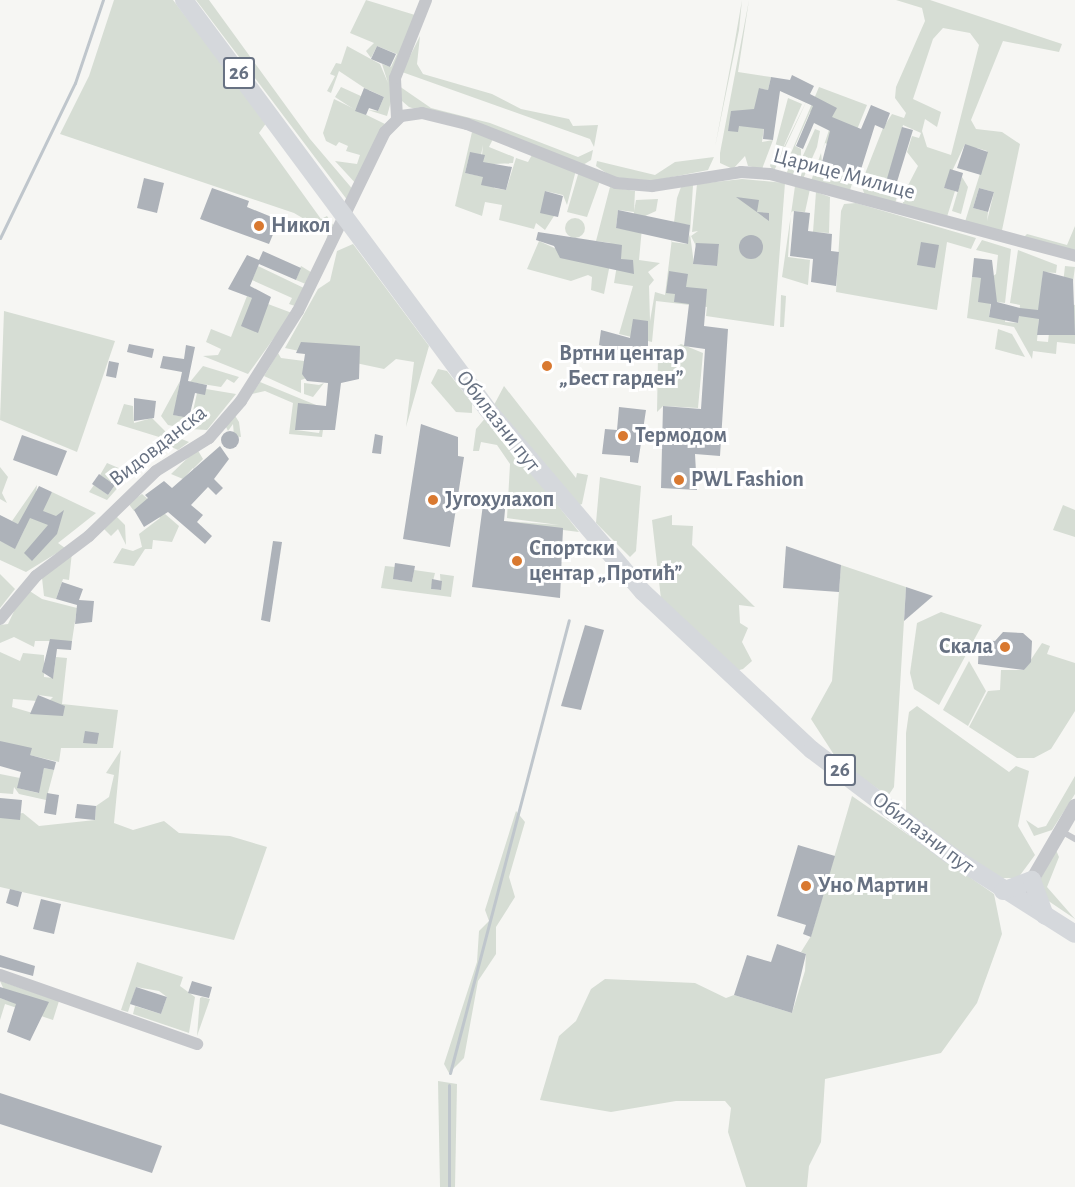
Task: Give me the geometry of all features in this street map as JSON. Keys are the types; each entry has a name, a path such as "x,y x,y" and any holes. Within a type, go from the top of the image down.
{"main road":[{"name":"Обилазни пут","path":"183,0 488,410 643,592 785,728 1003,891 1075,934"},
{"path":"1003,891 1032,880 1045,916"}],"street":[{"path":"347,219 385,132 397,118 395,78 426,0"},
{"name":"Царице Милице","path":"397,118 422,113 458,122 616,183 652,186 741,172 770,174 1075,256"},
{"name":"Видовданска","path":"0,619 22,589 89,536 121,500 221,426 289,326 347,219"},
{"path":"1021,901 1075,806"},
{"path":"0,975 196,1044"}],"lane":[{"path":"1060,831 1075,839"}],"shaded area":[{"path":"114,0 173,0 267,122 259,133 321,219 327,216 333,225 325,245 328,233 294,213 60,134 89,76"},
{"path":"196,0 209,0 310,139 355,192 348,201"},
{"path":"366,0 415,15 387,116 368,110 378,111 384,97 369,90 355,110 335,97 341,87 363,97 366,89 339,71 331,93 327,91 335,76 330,74 336,63 341,64 347,46 380,64 388,83 382,64 391,67 397,54 377,46 371,58 366,51 374,43 350,33"},
{"path":"742,0 739,30 715,147 733,52"},
{"path":"749,0 738,72 771,77 768,90 759,88 765,121 762,142 773,140 762,169 748,166 745,156 733,169 720,163 720,153"},
{"path":"896,0 930,0 1062,44 1059,52 1003,41 971,120 976,129 1002,132 1020,144 1001,235 1021,240 1027,234 1067,245 1075,226 1075,251 1034,244 964,225 987,151 977,148 975,153 965,144 944,188 955,191 946,220 904,208 902,197 918,166 907,152 912,136 919,138 921,133 903,125 888,190 878,190 897,196 895,204 865,196 861,184 883,128 892,114 904,118 906,113 895,98 896,87 925,21 922,8","holes":["943,28 970,33 979,45 951,155 927,147 922,131 925,119 937,127 941,112 913,99 933,39","979,188 994,192 987,221 988,212 973,208"]},
{"path":"420,36 417,64 423,74 492,94 521,109 569,119 573,126 598,125 594,147 590,139 402,72"},
{"path":"399,86 431,108 490,123 578,157 593,150 591,160 583,165 409,107 402,101"},
{"path":"819,87 867,105 839,174 853,181 850,190 811,181 821,153 822,162 834,167 841,150 825,143 822,151 832,121 810,112 795,146 801,149 801,160 815,129 820,131 817,147 803,179 787,174 788,160"},
{"path":"788,98 802,104 780,155 808,98 774,171 770,166"},
{"path":"334,99 385,124 358,186 335,161 357,164 360,155 346,151 348,146 339,142 336,146 326,141 323,133"},
{"path":"472,132 493,139 489,147 514,157 513,163 494,164 494,188 506,190 516,158 528,162 533,153 576,170 567,205 563,195 545,191 554,216 545,230 536,223 534,229 499,220 502,205 485,202 482,216 455,206","holes":["483,145 480,176 465,173 470,153 481,155"]},
{"path":"714,157 708,170 652,181 612,177 596,166 597,161 655,175 675,162"},
{"path":"579,171 600,181 587,217 567,212"},
{"path":"962,177 968,187 961,214 952,211"},
{"path":"742,179 785,183 774,326 706,316 707,307 656,301 652,342 619,334 633,286 614,283 617,265 610,264 604,294 591,290 592,277 588,275 571,281 527,269 539,241 561,251 611,243 596,241 610,187 635,191 634,211 636,200 658,199 656,211 643,217 639,260 660,263 648,272 654,280 649,286 650,321 655,292 665,295 677,198 681,187 693,185 690,233 689,225 675,223 672,242 687,244 690,234 694,264 716,266 719,245 696,246 691,236 698,231 692,232 697,184","holes":["618,210 634,212 632,230 616,228"]},
{"path":"795,186 810,189 805,212 791,211"},
{"path":"816,192 830,197 829,233 813,232"},
{"path":"856,203 976,238 971,249 947,242 937,310 836,292 841,211 844,204"},
{"path":"791,217 788,257 810,260 808,285 782,277"},
{"path":"571,218 579,218 585,224 585,232 579,238 571,238 565,232 565,224"},
{"path":"982,240 1011,249 1005,303 991,301 989,317 1006,314 1005,322 1018,323 1020,305 1010,303 1018,250 1057,265 1056,273 1043,272 1037,341 1048,342 1050,324 1058,328 1065,266 1075,267 1070,304 1075,305 1075,344 1057,342 1056,354 1033,351 1032,359 1014,327 967,318 972,277 989,279 996,274 998,255 976,250"},
{"path":"353,244 429,346 406,427 414,362 396,359 384,369 285,348 318,289 330,281 337,251"},
{"path":"258,266 306,289 295,306 289,304 292,298 252,280"},
{"path":"301,266 314,274 308,285 296,280"},
{"path":"781,295 786,296 784,327 780,327"},
{"path":"247,296 292,313 248,374 203,356 218,355 221,349 206,342 211,329 231,337"},
{"path":"4,311 115,341 77,452 0,420"},
{"path":"998,329 1012,334 1025,357 995,349"},
{"path":"681,344 703,353 698,408 663,406 657,412 658,356"},
{"path":"278,353 281,358 304,361 307,378 301,380 301,393 264,376"},
{"path":"203,366 239,377 234,383 227,379 221,387 190,382"},
{"path":"438,369 447,371 472,403 472,413 456,412 431,383"},
{"path":"180,381 174,415 189,418 187,429 168,425 161,416"},
{"path":"260,382 316,405 296,430 319,433 326,408 322,437 289,434 293,403 265,391 252,394"},
{"path":"304,383 319,385 324,383 313,397 304,394"},
{"path":"504,386 576,478 577,473 588,475 582,504 577,506 494,405"},
{"path":"206,389 236,394 207,430 189,429 197,393"},
{"path":"124,404 133,406 134,423 152,418 167,433 189,442 178,450 159,441 107,500 89,492 94,485 108,495 115,485 100,475 107,463 128,472 159,437 117,424"},
{"path":"234,414 239,422 241,437 234,436 233,424 228,431 225,425"},
{"path":"487,416 579,532 563,530 559,558 504,521 559,525 507,518 510,464 497,445 481,442 479,451 473,451 476,429"},
{"path":"197,449 203,459 194,468 209,484 193,468 183,479 171,474"},
{"path":"0,467 8,477 2,493 7,503 0,499"},
{"path":"600,477 641,486 636,551 630,557 596,523"},
{"path":"37,485 36,493 48,499 52,492 96,513 58,543 65,548 26,572 0,560 0,541 15,548 25,528 12,521"},
{"path":"142,494 179,526 172,542 153,540 152,549 145,549 134,566 113,563 122,548 133,551 142,547 139,534 160,518 146,501 134,511 128,503"},
{"path":"1063,505 1075,510 1075,537 1053,530"},
{"path":"115,515 125,525 126,545 118,529 111,536 103,528"},
{"path":"672,515 672,525 693,526 692,545 755,607 739,605 740,623 748,628 742,642 752,661 743,669 736,671 661,599 652,520"},
{"path":"72,552 69,580 63,579 56,599 44,596 42,578"},
{"path":"841,565 906,587 894,787 888,796 838,761 811,719 832,681"},
{"path":"385,566 395,567 394,579 412,582 414,570 435,573 431,589 441,590 440,574 454,576 451,597 381,588"},
{"path":"0,574 15,589 0,608"},
{"path":"25,588 42,599 77,608 72,641 35,641 34,647 14,637 0,643 0,625 8,624"},
{"path":"941,612 982,625 939,705 914,689 910,673 917,623"},
{"path":"1042,643 1050,646 1047,654 1075,663 1075,711 1051,749 1034,758 1017,758 969,727 988,691 1000,690 1001,670 1024,670"},
{"path":"0,652 20,661 23,653 44,655 44,677 53,678 56,657 67,658 62,704 118,710 113,748 61,748 59,762 0,748","holes":["38,695 53,697 36,714 12,707 13,699 37,701"]},
{"path":"969,661 986,691 968,726 943,710"},
{"path":"917,706 1009,772 1016,766 1029,771 1018,826 1035,855 1018,878 999,878 906,815 906,733 909,712"},
{"path":"121,750 114,823 133,830 164,821 179,833 230,836 267,847 234,940 0,887 0,816 23,813 39,826 95,820 96,806 109,797 114,775 106,773"},
{"path":"44,768 54,770 46,800 19,794 14,787 13,794 0,793 0,774 20,778 18,788 38,793"},
{"path":"1075,776 1075,794 1052,830 1034,836 1026,820 1038,828 1046,826"},
{"path":"852,796 994,894 1002,934 977,1003 941,1053 825,1079 821,1142 809,1166 807,1187 746,1187 728,1132 731,1108 725,1101 676,1101 611,1112 540,1100 559,1036 576,1021 591,989 605,979 695,983 726,998 734,995 792,1013 805,971 806,954 801,952 811,936"},
{"path":"516,811 525,822 509,877 515,897 496,927 496,954 478,981 464,1058 449,1073 444,1064 477,962 479,931 489,921 485,910"},
{"path":"1056,850 1059,857 1047,887 1075,919 1047,900 1040,880"},
{"path":"137,962 183,977 180,986 195,997 189,1033 133,1014 135,1006 161,1014 167,997 159,991 136,987 128,1012 121,1010"},
{"path":"0,981 59,1001 53,1020 5,1004 0,1020 0,998 9,1001"},
{"path":"200,998 210,999 197,1036"},
{"path":"438,1081 457,1084 455,1187 440,1187"}],"building":[{"path":"377,46 396,54 390,67 371,59"},
{"path":"792,75 814,86 810,94 837,108 832,117 861,129 871,105 890,113 884,129 875,125 858,179 822,162 830,131 814,123 803,149 796,146 813,106 780,91 773,140 763,139 764,129 739,126 738,132 728,131 731,111 754,109 759,88 768,90 771,77 790,80"},
{"path":"364,88 384,97 378,111 369,108 366,115 355,111"},
{"path":"902,127 913,130 896,185 886,182"},
{"path":"965,144 988,152 981,175 957,168"},
{"path":"470,152 485,155 483,162 512,167 506,190 481,185 483,177 465,173"},
{"path":"950,169 963,173 958,192 944,188"},
{"path":"144,178 164,183 157,213 137,208"},
{"path":"212,188 249,201 247,207 279,220 269,244 200,219"},
{"path":"979,188 994,192 988,212 973,208"},
{"path":"545,191 563,196 558,217 540,213"},
{"path":"736,197 759,200 757,212 769,213 769,221"},
{"path":"618,210 690,225 688,244 616,228"},
{"path":"794,211 810,213 808,231 832,234 831,251 839,252 836,286 811,282 813,259 790,256"},
{"path":"538,232 622,245 621,259 633,260 634,274 560,258 554,246 536,240"},
{"path":"751,235 756,236 762,242 762,252 756,258 751,259 746,258 740,252 739,247 740,242 746,236"},
{"path":"921,242 939,245 935,268 917,265"},
{"path":"696,243 719,244 717,266 693,264"},
{"path":"263,251 301,268 296,280 259,264 250,286 271,297 258,333 241,326 252,298 228,289 247,255 259,260"},
{"path":"974,258 992,260 997,302 1020,308 1038,310 1043,271 1073,279 1075,335 1037,335 1039,319 1019,316 1018,323 989,317 991,304 978,302 981,278 972,277"},
{"path":"669,271 688,274 686,287 707,289 704,326 728,329 720,456 695,454 697,490 661,488 663,406 701,409 705,349 684,346 689,304 674,302 675,294 666,293"},
{"path":"633,319 648,321 648,358 599,345 601,330 630,338"},
{"path":"301,342 360,346 359,379 341,383 335,430 295,430 298,403 326,406 328,383 307,381 302,374 305,354 296,353"},
{"path":"129,344 154,349 152,358 127,352"},
{"path":"186,345 195,347 188,381 207,385 205,395 195,393 189,418 173,415 182,372 160,368 163,356 184,359"},
{"path":"109,361 119,363 116,378 106,376"},
{"path":"134,398 156,401 154,418 134,421"},
{"name":"Термодом","path":"619,407 646,410 638,463 630,462 630,456 602,454 605,429 617,430"},
{"name":"Југохулахоп","path":"421,424 458,437 458,456 464,457 450,547 403,539"},
{"path":"226,431 234,431 239,436 237,447 226,449 221,444 221,436"},
{"path":"375,434 383,436 381,454 372,453"},
{"path":"22,435 67,451 57,476 13,460"},
{"path":"220,446 229,459 214,479 223,488 216,495 208,487 191,505 203,515 197,522 212,536 205,544 168,512 144,527 134,510 148,498 145,495 164,481 172,488"},
{"path":"99,474 115,485 108,495 92,484"},
{"path":"39,486 52,492 43,511 56,516 64,510 57,534 32,561 24,553 48,525 30,518 15,549 0,541 0,515 18,524"},
{"name":"Спортски центар „Протић”","path":"484,497 506,499 504,521 563,528 560,598 472,587"},
{"path":"273,541 282,542 270,622 261,620"},
{"path":"786,546 841,565 839,592 783,588"},
{"path":"395,563 415,566 412,582 393,579"},
{"path":"432,579 442,581 441,590 431,589"},
{"path":"62,582 83,589 79,600 94,601 92,622 75,624 77,605 56,599"},
{"path":"906,587 933,596 904,621"},
{"path":"585,625 604,630 581,710 561,706"},
{"name":"Скала","path":"1003,632 1023,633 1032,641 1031,662 1024,670 978,664 979,640 995,641"},
{"path":"50,639 72,641 71,650 57,649 53,679 42,672"},
{"path":"38,695 65,706 63,716 30,714"},
{"path":"85,731 99,733 97,744 83,743"},
{"path":"0,741 32,748 30,755 56,762 54,770 44,768 39,793 17,788 21,772 0,766"},
{"path":"47,793 59,795 56,815 44,813"},
{"path":"0,798 22,800 20,820 0,818"},
{"path":"77,804 96,806 95,820 75,818"},
{"name":"Уно Мартин","path":"798,845 835,856 811,937 803,934 806,925 777,916"},
{"path":"10,889 22,892 18,907 6,903"},
{"path":"41,899 61,904 54,934 33,929"},
{"path":"777,944 806,954 792,1013 734,995 747,955 771,962"},
{"path":"0,955 35,966 33,976 0,967"},
{"path":"192,981 212,987 209,998 188,993"},
{"path":"0,987 49,1002 30,1041 7,1032 16,1004 0,998"},
{"path":"136,987 167,997 161,1014 130,1004"},
{"path":"0,1093 162,1146 152,1173 0,1124"}],"waterway":[{"path":"0,238 75,83 103,0"},
{"path":"450,1073 569,620"},
{"path":"449,1085 449,1187"}],"place":[{"name":"Никол","path":"259,226"},
{"name":"Вртни центар „Бест гарден”","path":"547,366"},
{"name":"Термодом","path":"623,436"},
{"name":"PWL Fashion","path":"679,480"},
{"name":"Југохулахоп","path":"433,500"},
{"name":"Спортски центар „Протић”","path":"517,561"},
{"name":"Скала","path":"1005,647"},
{"name":"Уно Мартин","path":"806,886"}]}
